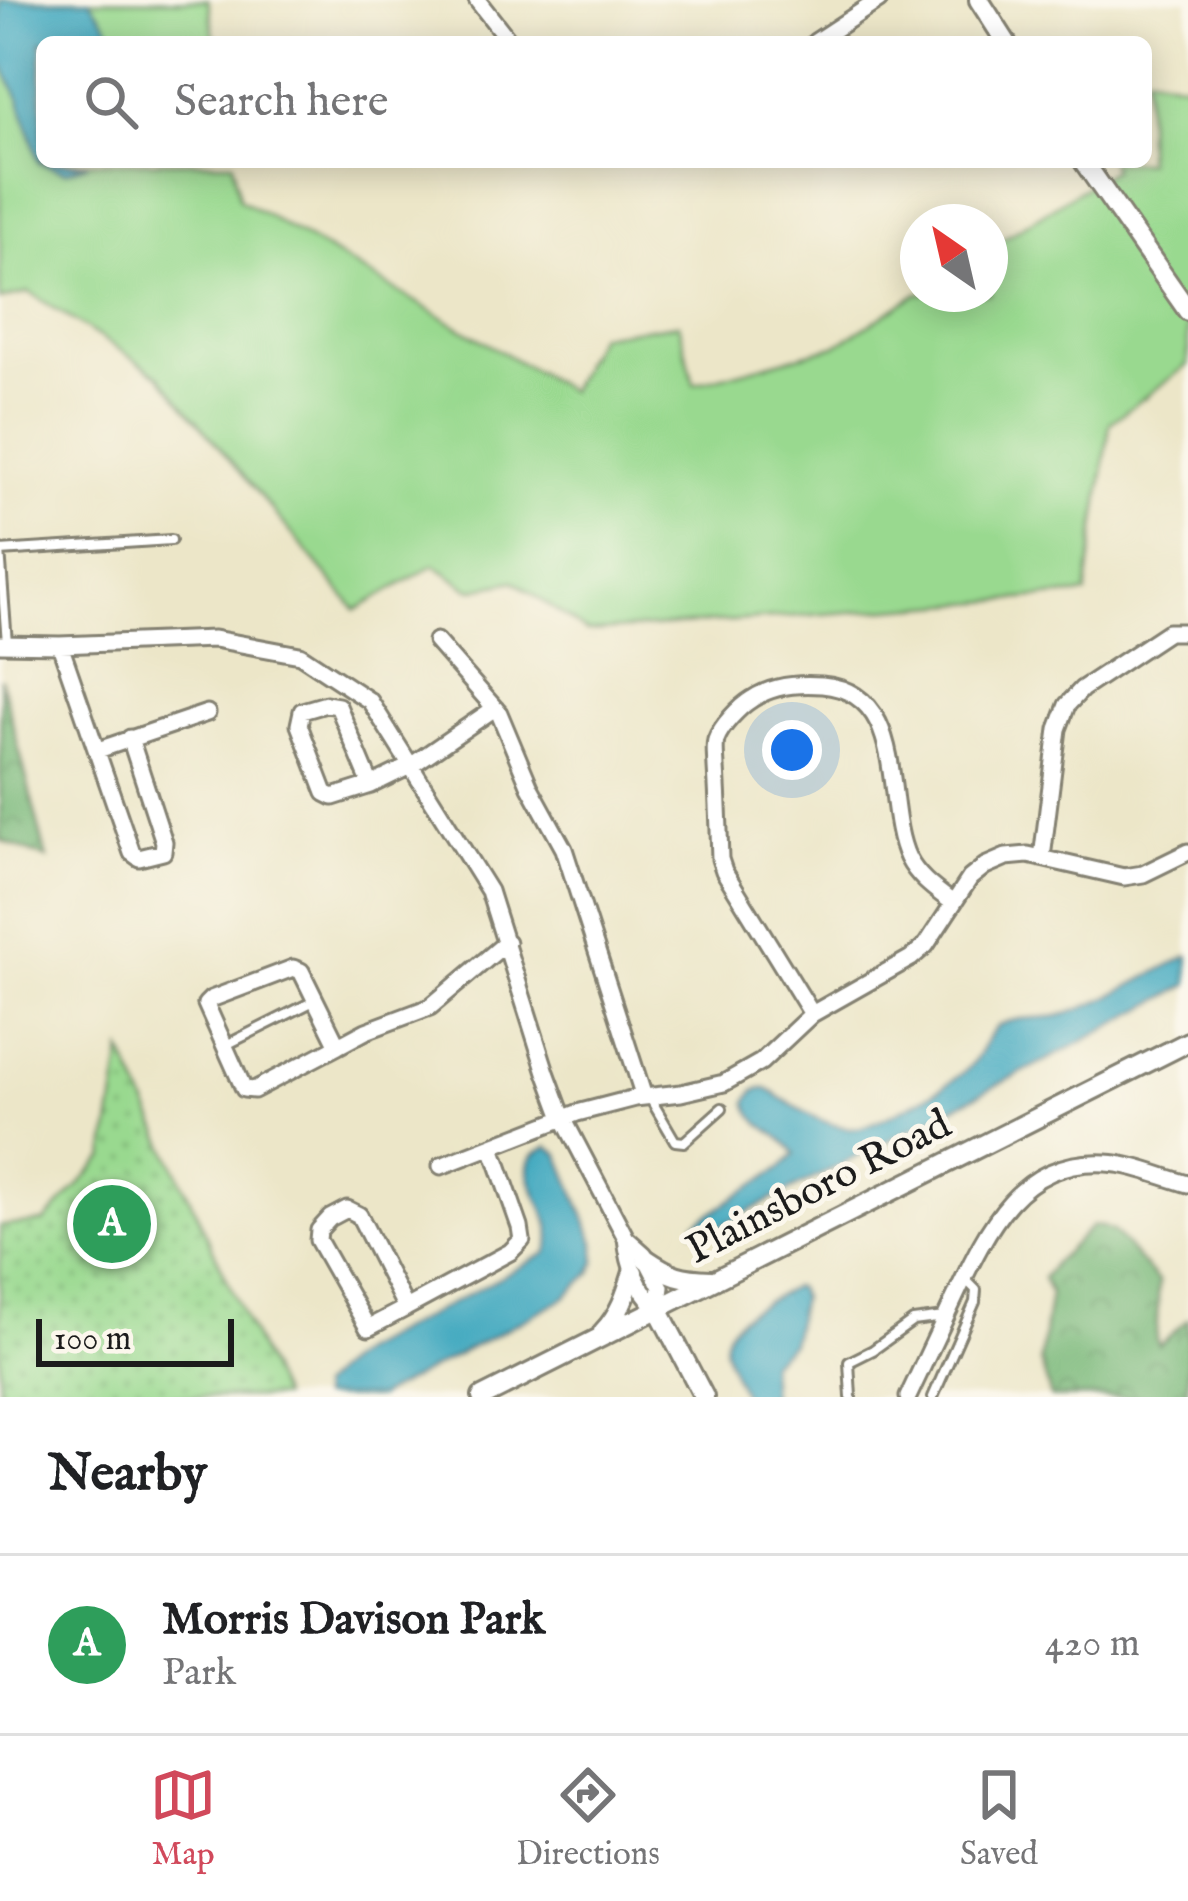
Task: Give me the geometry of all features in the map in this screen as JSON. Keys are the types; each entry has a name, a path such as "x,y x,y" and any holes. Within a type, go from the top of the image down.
{"street":[{"path":"477,0 505,36"},
{"path":"824,36 879,0"},
{"path":"979,0 1002,36"},
{"path":"1088,168 1188,310"},
{"path":"1042,858 1058,729 1067,705 1082,688 1168,632 1188,632"},
{"path":"2,645 214,639 300,655 370,701 489,891 563,1118 626,1238 629,1265 682,1279 716,1280"},
{"path":"436,641 495,707 564,849 647,1097"},
{"path":"60,645 132,853 139,858 163,852 164,842 130,738"},
{"path":"812,1015 720,859 715,742 753,698 776,687 805,684 830,686 858,698 877,720 888,743 902,843 910,864 953,903"},
{"path":"371,785 338,706 326,704 302,711 299,725 325,793 333,797 371,785 412,766 495,707"},
{"path":"98,750 208,713"},
{"path":"441,1166 563,1118 724,1083 761,1062 812,1015 911,958 926,945 970,878 1006,856 1028,855 1124,877 1143,874 1188,853"},
{"path":"338,1046 297,968 206,1004 244,1089 250,1090 338,1046 365,1031 430,1007 507,942"},
{"name":"Plainsboro Road","path":"482,1397 1188,1042"},
{"path":"406,1308 359,1215 347,1209 319,1230 318,1240 368,1328 406,1308 510,1252 522,1240 492,1147"},
{"path":"908,1397 998,1214 1017,1194 1046,1174 1080,1164 1110,1163 1188,1184"},
{"path":"640,1266 661,1287 658,1309 704,1397"},
{"path":"596,1339 613,1322 640,1266"}],"lane":[{"path":"2,645 0,550 170,540"},
{"path":"224,1046 316,1000"},
{"path":"647,1097 675,1141 684,1142 722,1108"},
{"path":"933,1397 975,1302 976,1290 964,1278"},
{"path":"851,1397 849,1362 914,1321 946,1317"}],"green space":[{"path":"0,0 208,0 214,36 36,36 36,168 234,168 239,199 569,391 598,335 679,324 694,384 835,346 900,304 900,312 1008,312 1008,236 1113,168 1152,168 1152,76 1188,84 1188,365 1110,423 1086,594 587,632 514,581 471,590 434,565 356,610 159,375 29,292 0,300"},
{"path":"1,678 47,859 0,840"},
{"path":"122,1051 281,1397 0,1397 0,1226 44,1222 105,1157"},
{"path":"1092,1226 1113,1231 1159,1282 1159,1345 1188,1319 1188,1397 1051,1397 1040,1361 1050,1293 1043,1278"}],"water":[{"path":"0,0 90,0 115,36 36,36 36,153 20,100 0,61"},
{"path":"1188,956 1188,985 706,1233 693,1230 695,1223 795,1154 750,1111 747,1102 757,1090 769,1090 836,1125 868,1125 952,1081 975,1060 998,1026 1078,1010"},
{"path":"548,1147 559,1154 595,1242 596,1262 590,1274 564,1298 378,1397 320,1397 319,1388 359,1352 546,1253 549,1224 529,1167 534,1156"},
{"path":"792,1287 801,1298 791,1343 769,1363 771,1397 744,1397 725,1351 729,1329 748,1312"}],"place":[{"name":"Morris Davison Park","path":"112,1224"}]}
